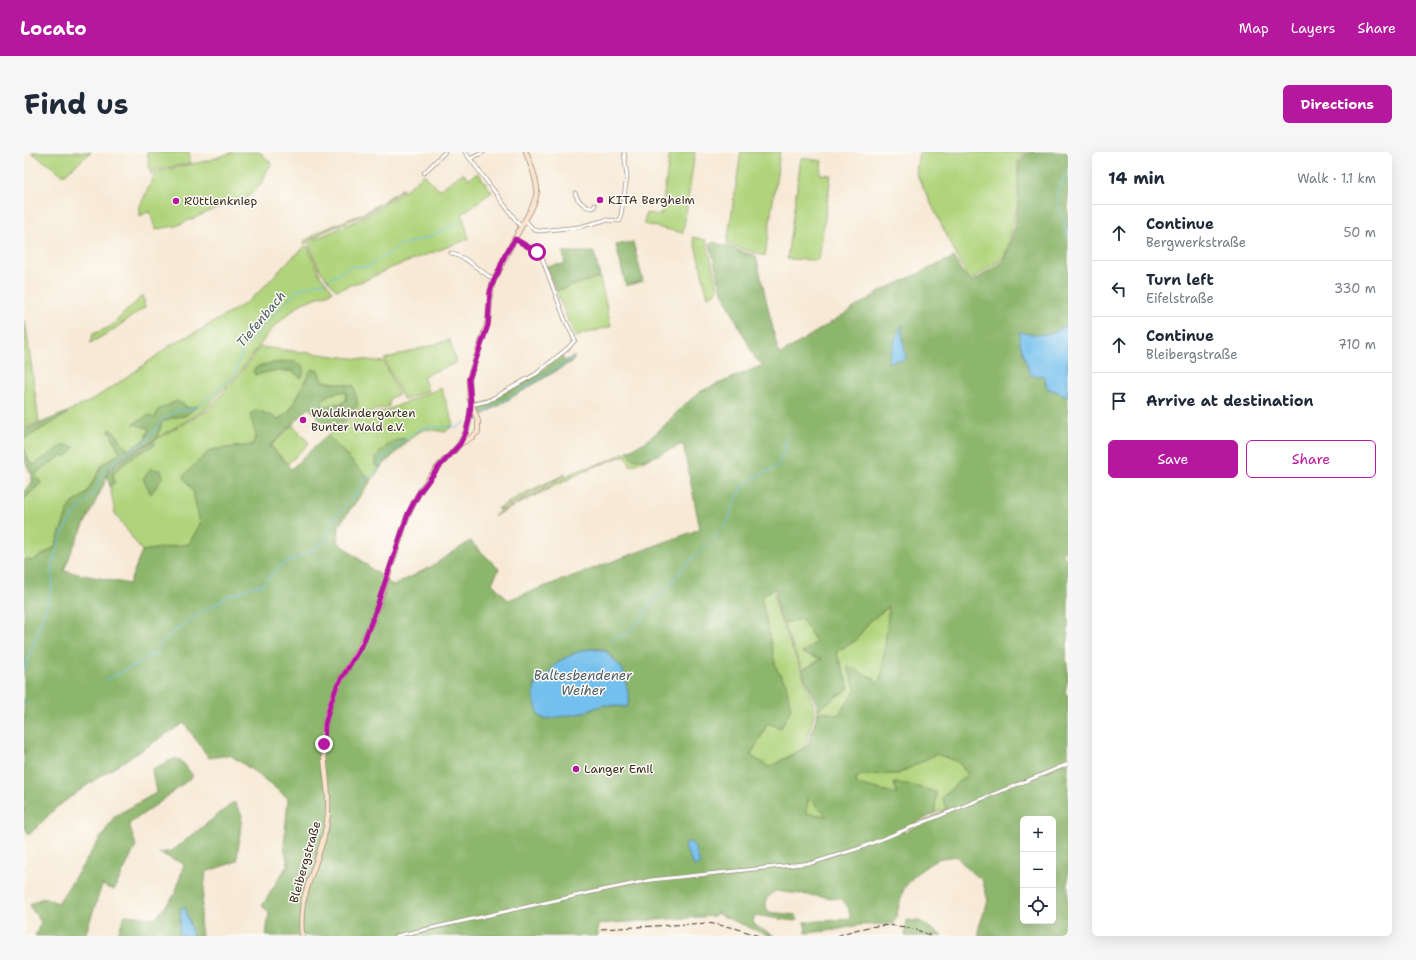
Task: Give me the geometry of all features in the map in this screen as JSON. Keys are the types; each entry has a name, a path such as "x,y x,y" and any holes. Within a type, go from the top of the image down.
{"street":[{"path":"424,173 445,152"},
{"path":"465,152 521,228"},
{"path":"470,159 484,152"},
{"path":"478,421 471,405 469,379 488,325 490,292 505,255 532,209 537,190 533,169 526,152"},
{"path":"525,220 534,230 539,231 579,227 606,220 620,221 627,177 624,152"},
{"path":"575,193 576,197 585,206 593,208 595,205"},
{"path":"471,405 488,401 536,374 568,348 575,340 565,320 542,258 537,252 515,239"},
{"path":"451,253 465,259 494,280"},
{"name":"Bleibergstraße","path":"460,444 466,432 471,405"},
{"path":"469,420 474,418 478,421"},
{"name":"Bleibergstraße","path":"302,936 301,920 303,903 324,839 328,821 324,744 325,724 330,705 337,686 363,643 373,618 408,514 419,493 438,468 460,444 478,432 478,421"},
{"path":"466,432 466,437 468,439"},
{"path":"396,936 651,880 812,863 860,848 1068,764"}],"green space":[{"path":"31,152 91,152 65,174 62,174"},
{"path":"147,152 189,152 191,163 155,170 151,175"},
{"path":"233,152 260,152 272,164 268,168 261,184 246,198 240,202 238,199 176,226 155,229 150,211 140,216 140,206 156,172 210,160"},
{"path":"670,152 695,152 683,233 644,224 646,213 661,215"},
{"path":"741,152 780,152 765,256 727,244"},
{"path":"919,152 1025,152 1018,160 1018,201 1008,247 1004,257 974,278 971,279 967,277 916,173"},
{"path":"1027,152 1068,152 1068,324 1056,332 1039,336 1019,333 1044,376 1047,388 1068,396 1068,553 1061,553 1066,558 1068,557 1068,641 1066,653 1068,679 1065,692 1068,696 1068,936 979,936 979,927 988,901 982,879 971,872 956,856 937,859 917,873 904,888 894,924 859,925 835,930 806,933 805,922 851,919 848,907 842,899 775,891 766,899 766,907 769,912 795,915 798,919 795,921 760,916 754,917 753,923 775,936 769,936 716,913 714,916 598,924 598,936 266,936 269,912 262,906 288,864 284,846 288,798 255,772 230,755 209,758 184,723 90,783 57,807 29,835 24,826 24,558 32,561 55,547 70,505 86,494 103,464 120,452 109,431 111,429 128,450 145,440 149,428 133,424 149,415 154,419 159,409 177,401 188,408 198,406 185,416 174,417 162,422 157,438 130,453 107,470 107,472 131,454 153,441 156,444 132,457 113,474 114,483 110,487 107,474 105,482 72,550 64,571 129,584 142,551 189,544 200,524 193,491 183,476 210,450 252,445 256,436 250,414 257,410 278,419 284,415 290,410 297,399 312,369 318,370 322,381 354,386 358,406 353,409 352,418 341,403 346,401 346,391 330,394 322,401 323,407 339,403 348,419 329,429 309,408 270,446 291,469 327,435 371,481 339,525 338,542 393,586 432,566 470,541 499,569 492,583 508,600 700,529 683,444 648,459 633,459 628,451 645,442 701,391 763,365 755,358 722,292 710,245 711,243 713,242 756,256 779,355 881,291 954,257 963,273 971,281 975,280 1003,261 1009,248 1015,226 1019,201 1018,172 1020,161","holes":["903,325 903,345 900,361 896,360 888,362 896,337","775,588 778,611 783,623 802,619 816,642 802,653 822,659 802,670 818,709 849,688 836,652 855,641 870,621 889,606 882,675 877,684 875,683 875,679 847,666 856,690 838,715 822,711 817,715 807,747 769,767 750,755 760,739 767,723 781,728 791,709 786,684 776,668 761,596","589,649 602,649 613,657 620,672 629,701 627,707 603,705 578,714 543,718 534,687 536,682 547,675 558,662 566,657","936,754 958,762 968,774 942,797 947,810 905,832 903,830 935,813 936,792 907,784 894,783 897,794 857,784 856,778 862,775 898,774","808,798 827,816 806,813"]},
{"path":"801,158 822,161 820,174 831,175 819,259 815,260 787,259"},
{"path":"463,173 468,179 478,173 492,192 462,214 469,239 388,269 368,279 337,290 320,270 309,245 310,243 376,210 401,193 424,174 439,190"},
{"path":"403,188 404,189 385,202 363,215 325,231 305,244 303,242 321,231 362,214"},
{"path":"693,237 706,240 718,288 717,291 708,297"},
{"path":"633,242 643,281 626,286 616,245"},
{"path":"306,246 308,247 320,275 332,292 302,303 288,314 271,330 238,374 206,409 157,438 162,422 174,417 185,416 197,406 188,408 183,403 154,419 134,424 149,428 145,440 128,450 120,442 117,435 110,429 109,431 120,452 103,464 86,494 70,505 55,547 32,561 24,558 24,499 41,483 34,474 75,447 33,465 28,459 24,446 24,439 67,414 67,412 88,402 111,388 172,344 200,330 246,303 261,290 285,264"},
{"path":"563,252 594,252 600,277 556,291 546,266 565,264"},
{"path":"600,277 611,326 575,337 556,291"},
{"path":"143,295 145,307 110,332 90,343 93,334 110,327"},
{"path":"25,320 39,422 24,428 24,321"},
{"path":"450,340 456,363 423,376 428,391 404,400 384,359"},
{"path":"260,347 384,362 399,394 390,398 389,406 352,418 354,386 306,378 296,400 287,414 278,419 257,410 256,436 252,445 210,450 193,491 201,523 189,544 142,551 115,513 110,487 114,483 113,474 132,457 155,444 153,441 208,410 240,374","holes":["263,365 303,366 301,378 292,371 272,371 255,375 253,370"]},
{"path":"561,355 565,361 574,356 574,360 479,417 474,408 488,402 536,375"},
{"path":"293,361 303,366 303,374 301,378 292,371 272,371 255,375 253,370 266,364"},
{"path":"441,388 453,422 452,426 445,432 428,429 421,431 407,442 404,438 391,442 385,448 375,465 381,467 371,481 327,435 343,423 382,412"},
{"path":"346,391 346,401 341,404 352,418 348,419 345,414 323,408 322,401 330,394"},
{"path":"67,412 67,414 24,439 24,430"},
{"path":"293,425 309,443 288,464 271,446"},
{"path":"404,438 407,442 381,467 375,465 375,457 391,442"},
{"path":"64,445 75,447 66,457 62,455 35,474 41,483 24,499 24,491 32,482 32,475 24,460 24,449 28,459 33,465"},
{"path":"628,451 633,458 648,459 631,466 625,455 591,468 494,516 572,473 608,461"},
{"path":"150,469 161,470 163,477 151,494 143,479"},
{"path":"566,474 499,510 497,509 525,493"},
{"path":"773,589 777,612 801,670 815,710 805,747 769,767 750,756 760,739 786,684 776,668 761,596"},
{"path":"890,606 882,675 877,684 847,666 856,690 838,715 822,711 817,715 818,709 849,688 836,652 855,641 870,621"},
{"path":"802,619 816,642 802,653 822,659 802,670 783,623"},
{"path":"936,754 958,762 968,774 942,797 947,809 935,813 936,792 894,783 898,794 857,784 856,778 862,775 898,774"},
{"path":"176,758 184,764 193,776 129,824 136,846 114,890 102,885 85,936 35,936 41,922 32,910 30,904 44,899 58,903 115,816 156,793 152,769"},
{"path":"809,798 810,799 828,816 805,813"},
{"path":"234,802 242,815 237,861 206,872 200,920 202,936 193,936 185,907 181,908 179,936 118,936 125,915 156,918 175,894 184,864 159,853 172,851"},
{"path":"907,920 919,921 943,936 905,936"}],"water":[{"path":"903,324 902,334 906,357 905,360 896,360 890,363 888,362 896,337"},
{"path":"1068,324 1068,396 1047,388 1044,376 1030,375 1020,343 1019,332 1039,335 1050,333"},
{"name":"Baltesbendener Weiher","path":"589,649 606,651 623,670 629,697 627,707 603,705 578,714 545,719 540,717 534,696 535,688 539,679 547,675 555,665 562,660 576,653"},
{"path":"689,842 692,843 696,851 700,864 698,866 694,866 686,850 685,844"},
{"path":"185,907 193,936 179,936 181,908"}],"waterway":[{"path":"1067,173 1057,191 1059,208 1068,236"},
{"name":"Tiefenbach","path":"328,280 352,266 368,267 399,246 429,237 462,221"},
{"name":"Tiefenbach","path":"315,284 325,282"},
{"name":"Tiefenbach","path":"24,670 45,611 52,584 53,565 60,539 74,514 94,494 99,480 107,468 124,454 146,441 164,419 178,410 187,410 200,406 235,374 238,362 244,349 267,323 298,290 312,285"},
{"path":"479,416 573,358"},
{"path":"104,680 139,663 146,657 157,653 157,647 186,622 230,595 253,586 262,585 279,566 320,546 337,515 355,495 364,481 375,474 379,468 381,460 416,431 426,427 460,427 465,421"},
{"path":"609,641 617,637 624,636 631,630 643,617 649,605 662,595 688,563 726,526 737,498 745,484 759,475 775,468 781,459 789,437"},
{"path":"24,705 29,702"}],"railway":[{"path":"601,929 708,923 735,928 759,936"},
{"path":"837,936 860,929 884,926 908,928 931,936"}],"place":[{"name":"KITA Bergheim","path":"600,200"},
{"name":"Rüttlenkniep","path":"176,201"},
{"name":"Waldkindergarten Bunter Wald e.V.","path":"303,420"},
{"name":"Langer Emil","path":"576,769"}],"route":[{"path":"324,744 325,724 330,705 337,686 363,643 373,618 408,514 419,493 438,468 460,444 466,432 471,405 469,379 488,325 490,292 494,280 505,255 515,239 537,252"}]}
